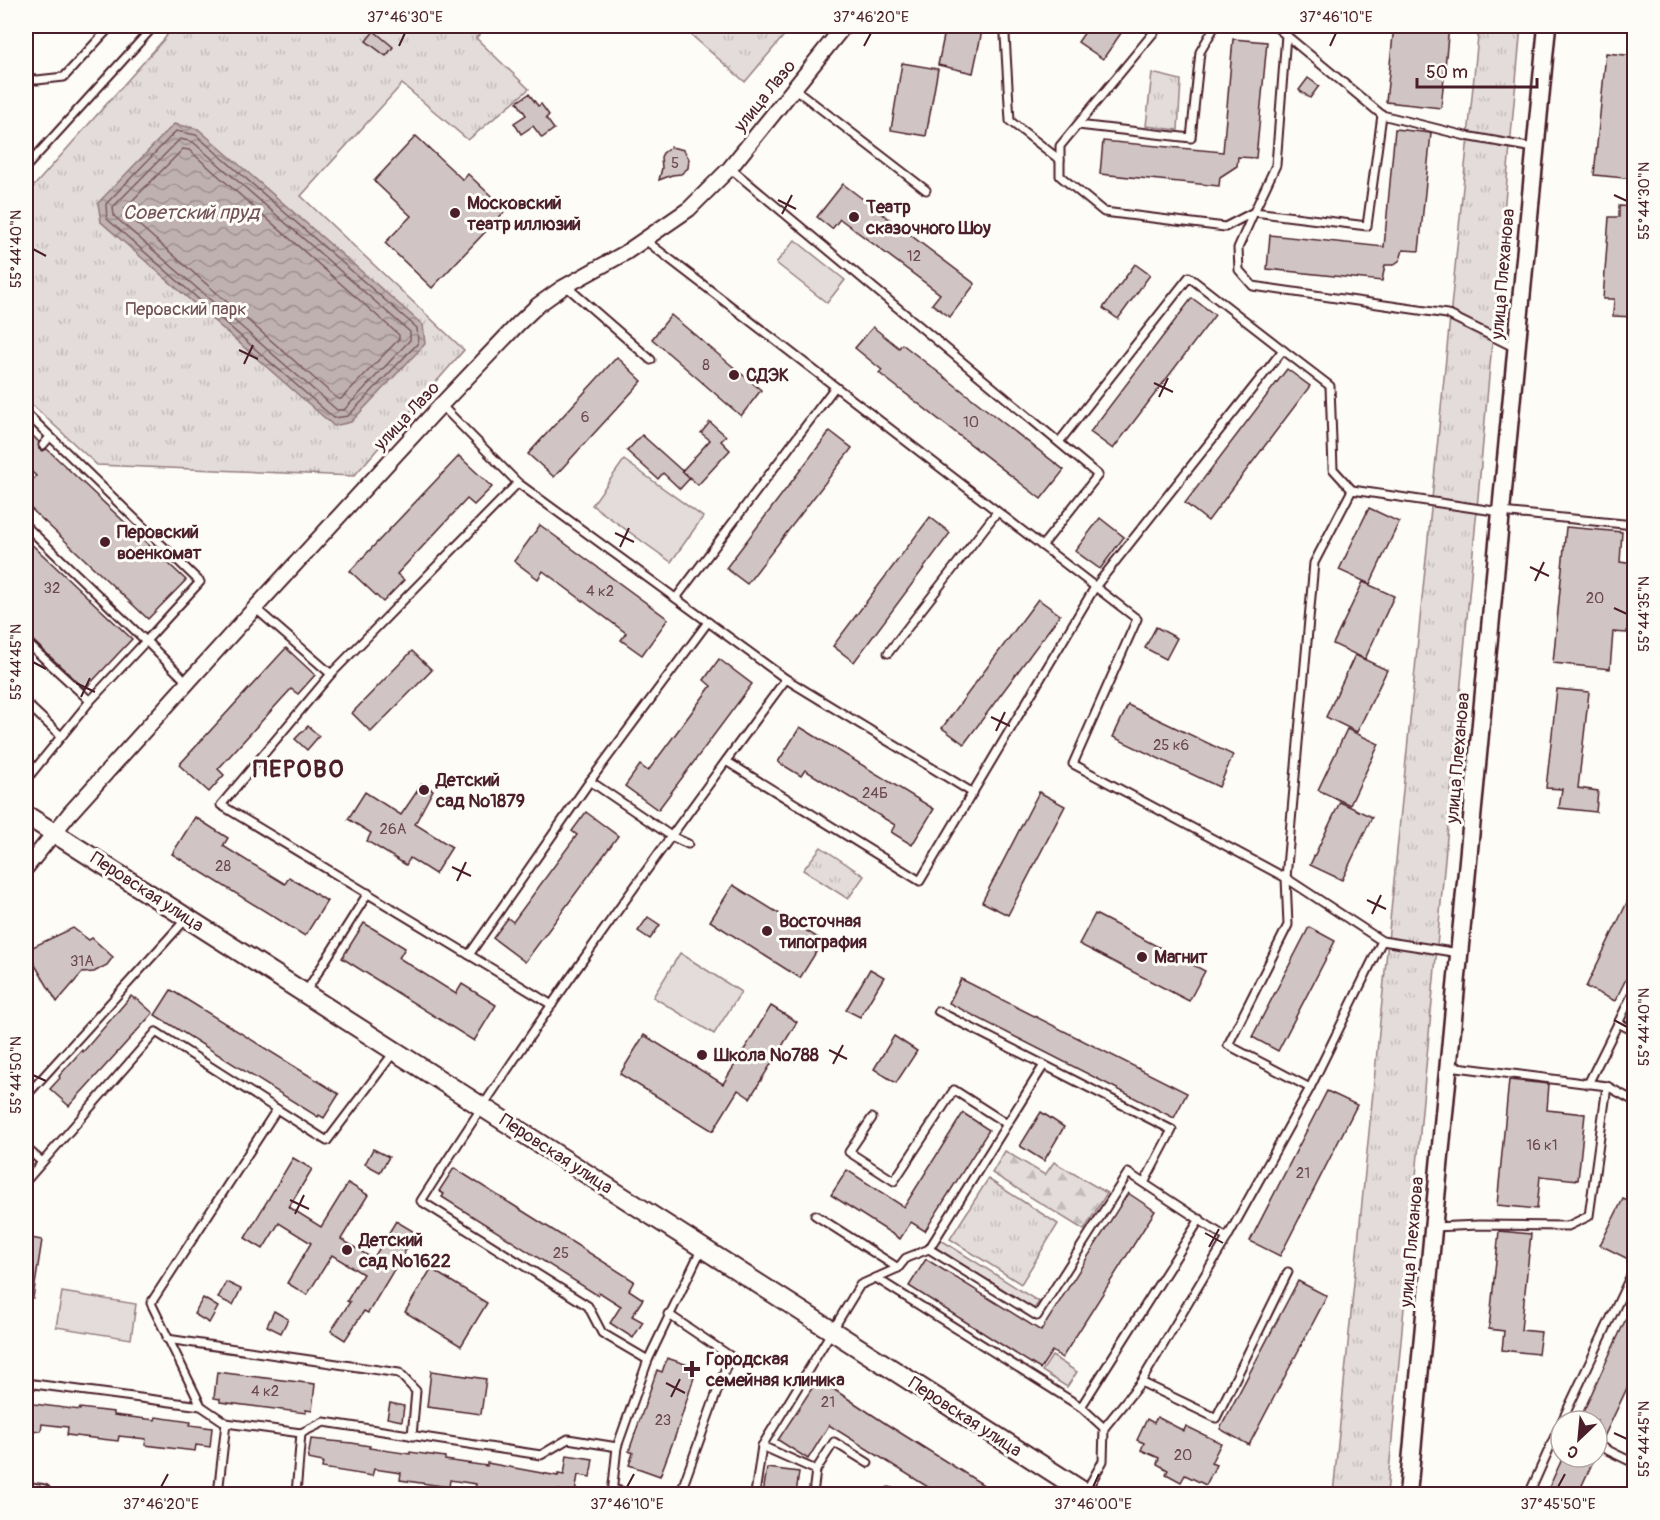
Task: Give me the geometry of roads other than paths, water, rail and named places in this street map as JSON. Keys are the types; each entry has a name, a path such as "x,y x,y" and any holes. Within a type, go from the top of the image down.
{"main road":[{"name":"Перовская улица","path":"26,815 1086,1494"},
{"path":"26,1492 42,1494"}],"street":[{"name":"улица Лазо","path":"26,868 54,833 255,608 518,324 538,305 566,286 645,240 689,209 730,168 844,26"},
{"name":"улица Плеханова","path":"1408,1494 1547,26"}],"lane":[{"path":"26,79 64,77 111,26"},
{"path":"26,167 154,26"},
{"path":"1011,26 1005,35 1010,122 1060,160"},
{"path":"1159,26 1060,146 1060,176 1104,212 1225,227 1254,212 1367,226 1382,116"},
{"path":"1078,125 1191,138 1200,52 1215,26"},
{"path":"1275,26 1382,116 1466,136 1534,148"},
{"path":"1286,35 1276,165 1238,248 1239,270 1253,286 1447,314 1516,348"},
{"path":"795,89 926,190"},
{"path":"730,168 1098,475 1042,546"},
{"path":"645,240 1137,619 1073,764 1286,878 1382,941 1459,953"},
{"path":"1059,442 1189,277 1330,387 1333,469 1352,489 1501,512 1635,525"},
{"path":"566,286 651,360"},
{"path":"726,761 920,881 1095,587 1282,350"},
{"path":"676,598 835,387"},
{"path":"441,405 518,483 786,679 973,793"},
{"path":"26,413 200,582 60,735 26,780"},
{"path":"42,446 50,437"},
{"path":"518,483 331,674 221,805 552,1005"},
{"path":"1310,1088 1228,1045 1288,926 1286,878 1314,563 1352,489"},
{"path":"888,653 997,512"},
{"path":"26,526 188,683"},
{"path":"255,608 331,674"},
{"path":"469,955 590,781 708,622"},
{"path":"26,642 90,701"},
{"path":"648,1360 602,1333 588,1306 421,1202 482,1107 552,1005 670,837 786,679"},
{"path":"26,703 60,735"},
{"path":"590,781 670,837 688,844"},
{"path":"305,993 368,893"},
{"path":"26,1096 187,918"},
{"path":"1086,1494 1103,1461 1104,1428 1141,1382 1227,1238 1310,1088 1382,941"},
{"path":"1588,1084 1635,991"},
{"path":"938,1011 1172,1130 1144,1184"},
{"path":"1618,1023 1635,1031"},
{"path":"26,1181 156,1032 327,1141 395,1051"},
{"path":"755,1494 762,1446 860,1285 898,1268 906,1258 929,1249 1044,1065"},
{"path":"1449,1066 1606,1086 1635,1101"},
{"path":"1433,1227 1568,1226 1589,1216 1606,1086"},
{"path":"872,1118 849,1152 894,1181 954,1090 1007,1124"},
{"path":"201,1406 151,1304 277,1109"},
{"path":"26,1148 42,1162"},
{"path":"929,1249 1036,1316 1128,1173 1227,1238"},
{"path":"815,1215 898,1268"},
{"path":"1081,1407 1200,1219"},
{"path":"630,1494 612,1492 617,1447 648,1360 702,1247"},
{"path":"1569,1409 1635,1269"},
{"path":"1141,1382 1216,1418 1288,1272"},
{"path":"876,1278 1081,1407 1104,1428"},
{"path":"668,1314 730,1356 680,1494"},
{"path":"167,1339 399,1374 416,1391 412,1436"},
{"path":"26,1383 201,1406 226,1423 301,1433 324,1422 541,1455 568,1439 617,1447"},
{"path":"218,1494 226,1423"},
{"path":"296,1494 301,1433"},
{"path":"813,1494 816,1470 834,1442 868,1463"},
{"path":"762,1446 816,1470"},
{"path":"1609,1450 1635,1463"},
{"path":"1529,1494 1549,1451"}],"water":[{"name":"Советский пруд","path":"174,124 198,129 423,325 425,344 351,422 334,426 101,222 98,203"}],"place":[{"name":"Московский театр иллюзий","path":"455,213"},
{"name":"Театр сказочного Шоу","path":"854,217"},
{"name":"СДЭК","path":"734,375"},
{"name":"Перовский военкомат","path":"105,542"},
{"name":"Детский сад №1879","path":"424,790"},
{"name":"Восточная типография","path":"767,931"},
{"name":"Магнит","path":"1142,957"},
{"name":"Школа №788","path":"702,1055"},
{"name":"Детский сад №1622","path":"347,1250"},
{"name":"Городская семейная клиника","path":"692,1369"}],"district":[{"name":"ПЕРОВО","path":"299,769"}],"park label":[{"name":"Перовский парк","path":"186,309"}]}
